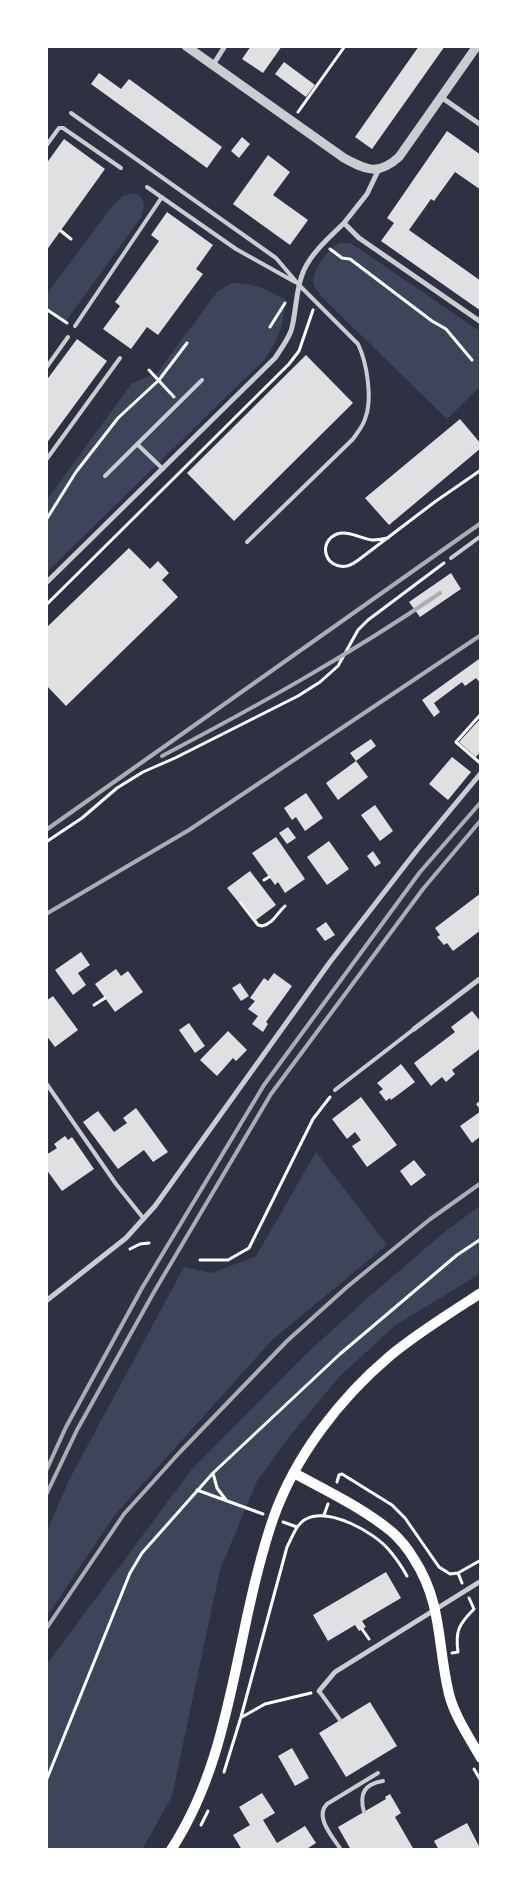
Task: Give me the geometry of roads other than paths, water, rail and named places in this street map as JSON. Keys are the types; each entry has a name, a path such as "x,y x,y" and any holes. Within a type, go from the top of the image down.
{"main road":[{"path":"172,1850 186,1828 208,1776 224,1726 253,1585 274,1518 294,1473 320,1430 353,1391 390,1356 424,1330 481,1293"},
{"path":"294,1473 369,1516 392,1533 407,1548 431,1591 436,1609 449,1693 456,1716 481,1758"}],"street":[{"path":"186,46 344,158 361,167 378,170 390,166 399,157 478,46"},
{"path":"213,65 226,46"},
{"path":"441,97 481,125"},
{"path":"46,583 266,368 280,352 291,330 299,285 304,270 323,244 344,222 366,194 378,170"},
{"path":"344,222 360,238 481,322"},
{"path":"46,1301 126,1238 144,1219 330,962 417,850 481,773"},
{"path":"414,1029 481,978"},
{"path":"319,1691 335,1672 481,1581"}],"lane":[{"path":"71,113 276,258 315,302 358,344 363,355 369,397 365,419 352,439 247,542"},
{"path":"46,146 59,128 63,128 120,168"},
{"path":"147,187 236,249 299,285"},
{"path":"75,326 162,197"},
{"path":"46,368 68,337"},
{"path":"46,460 120,358"},
{"path":"105,476 202,380"},
{"path":"137,444 163,469"},
{"path":"451,558 481,536"},
{"path":"335,1090 414,1029"},
{"path":"46,1083 116,1184 144,1219"},
{"path":"319,1691 340,1720"},
{"path":"341,1850 322,1817 323,1808 378,1772"},
{"path":"364,1812 361,1799 366,1788 375,1782 383,1781"}],"railway":[{"path":"46,830 481,523"},
{"path":"162,756 303,679 440,593"},
{"path":"46,914 189,830 481,635"},
{"path":"46,1471 66,1427 142,1288 264,1085 420,872 481,802"},
{"path":"46,1495 77,1430 154,1292 271,1094 423,889 481,820"},
{"path":"46,1629 124,1514 180,1452 287,1341 347,1287 429,1220 481,1183"}]}
